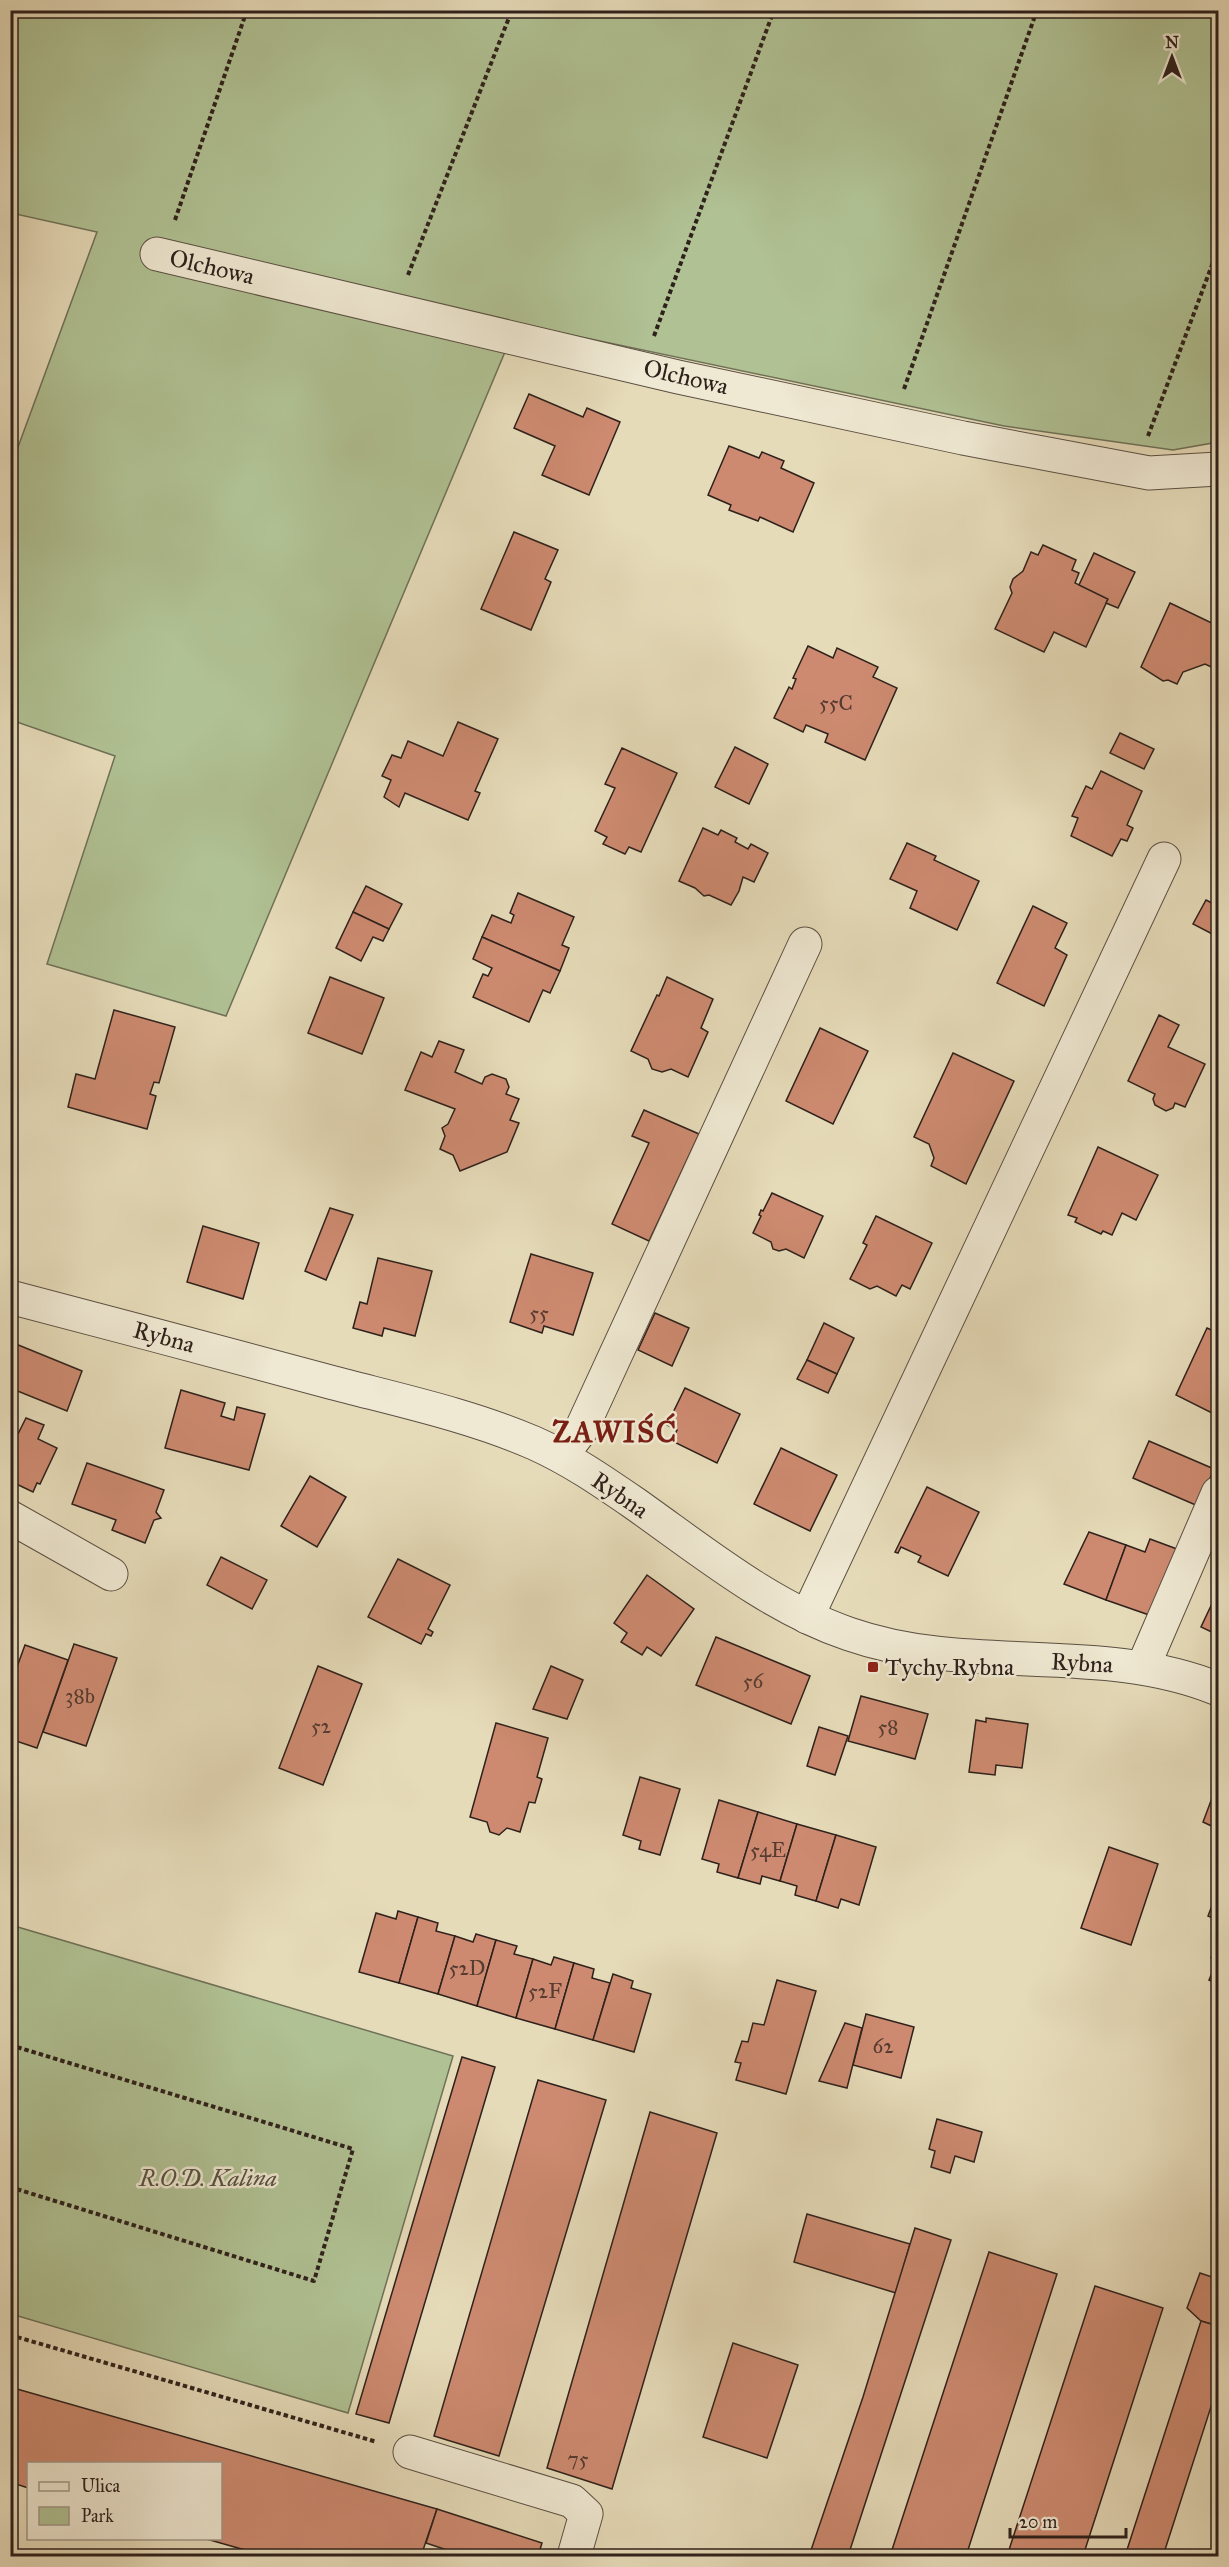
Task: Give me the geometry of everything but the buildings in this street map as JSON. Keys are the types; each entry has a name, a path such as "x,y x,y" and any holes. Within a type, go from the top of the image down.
{"street":[{"name":"Olchowa","path":"160,254 643,368 963,438 1149,474 1218,469"},
{"path":"807,1617 1164,859"},
{"path":"561,1456 581,1430 805,944"},
{"name":"Rybna","path":"10,1297 436,1410 500,1430 561,1456 595,1476 742,1580 807,1617 851,1635 883,1644 980,1658 1096,1662 1143,1667 1192,1678 1218,1689"},
{"path":"1143,1667 1218,1493"},
{"path":"10,1517 111,1574"},
{"path":"410,2452 572,2501 586,2514 574,2556"}],"path":[{"path":"160,254 248,10"},
{"path":"408,277 512,10"},
{"path":"643,368 774,10"},
{"path":"902,393 1037,10"},
{"path":"1192,10 1218,19"},
{"path":"1147,439 1218,249"},
{"path":"10,2045 353,2149 314,2280 10,2187"},
{"path":"10,2335 410,2452"}],"green space":[{"path":"11,11 1218,11 1218,442 1173,450 1004,426 529,326 505,352 226,1016 47,964 115,756 11,720 10,469 97,232 11,213"},
{"name":"R.O.D. Kalina","path":"11,1925 453,2056 348,2413 11,2314"}],"place":[{"name":"Tychy Rybna","path":"873,1667"}],"district":[{"name":"ZAWIŚĆ","path":"615,1432"}]}
